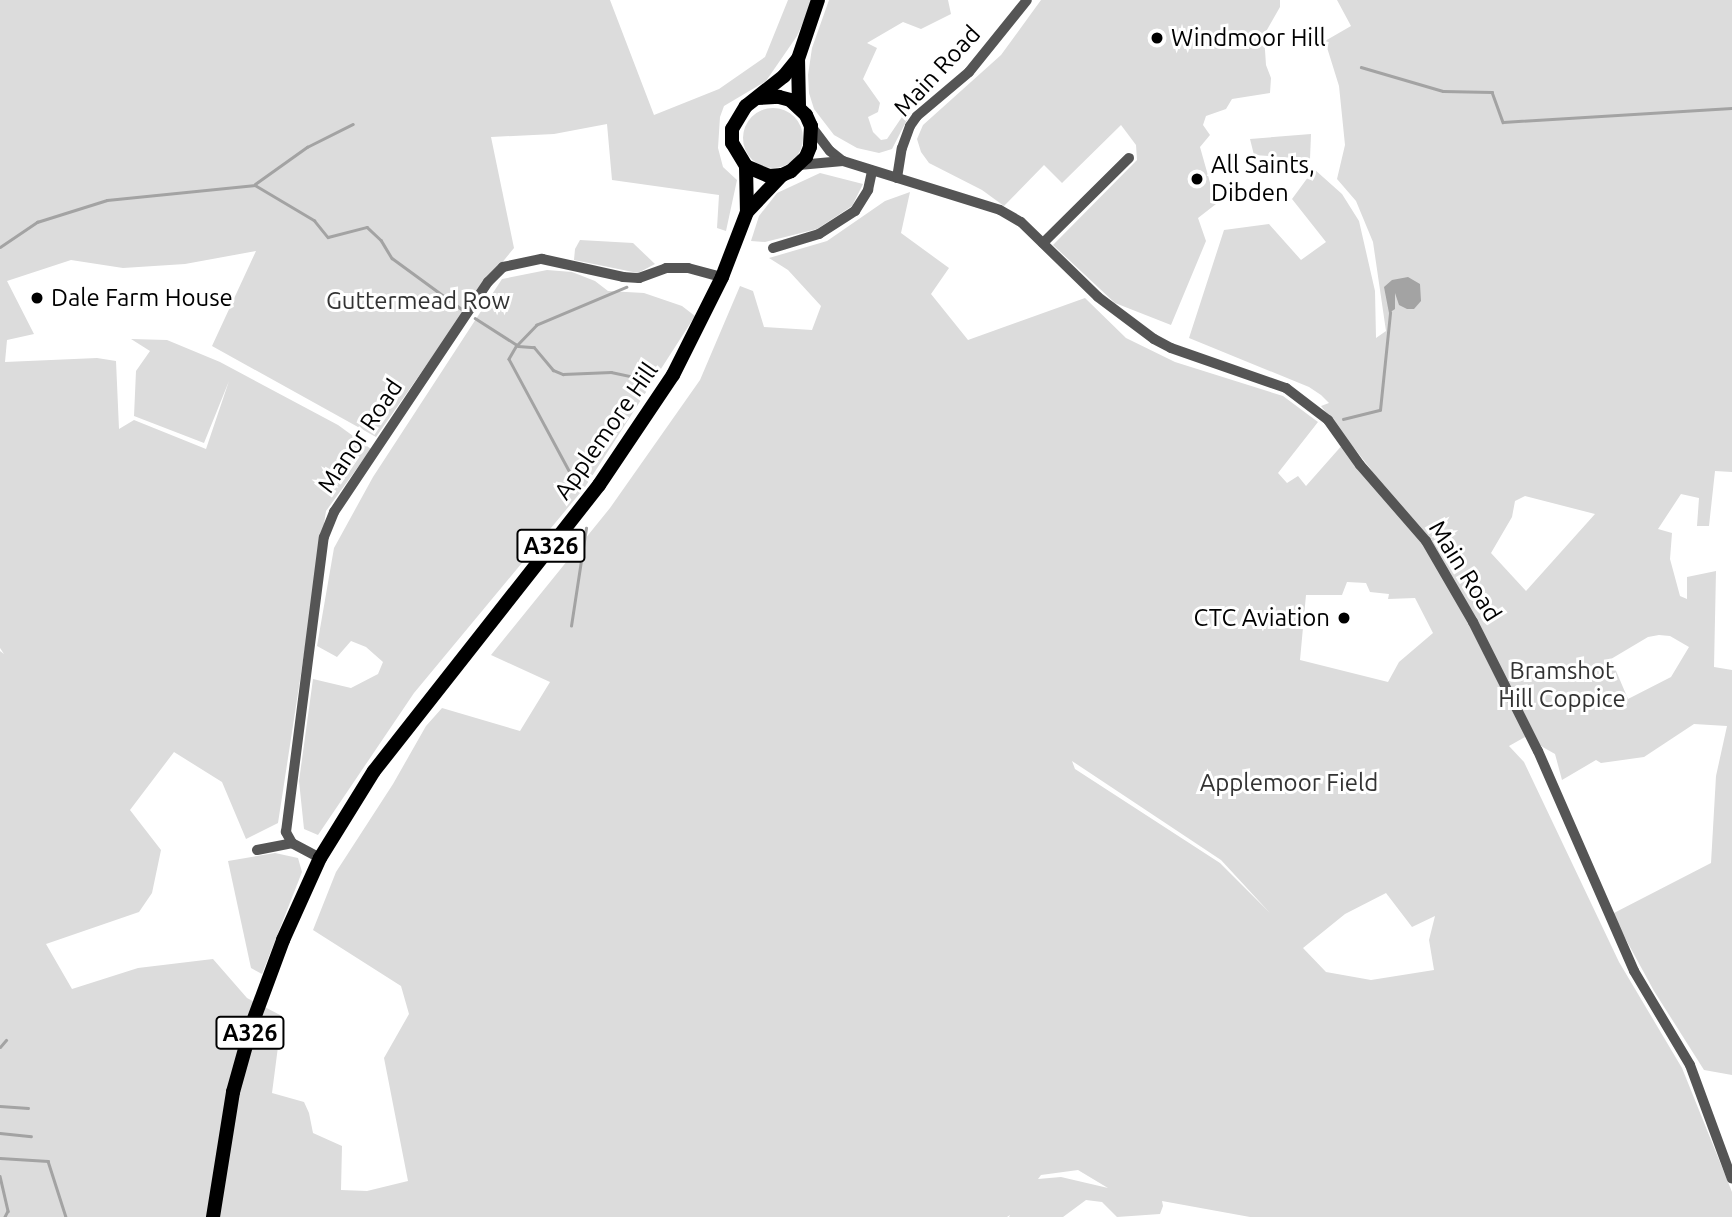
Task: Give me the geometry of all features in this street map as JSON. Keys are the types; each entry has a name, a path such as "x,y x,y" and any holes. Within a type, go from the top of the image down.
{"main road":[{"path":"797,59 799,106 811,126 810,147 799,165 782,175 769,176 746,166 732,143 732,129 746,106 784,76 797,59 818,0"},
{"path":"757,99 779,97 799,106"},
{"name":"Applemore Hill","path":"320,858 374,771 599,485 673,376 722,277 747,212 746,166"},
{"name":"Applemore Hill","path":"747,212 782,175"},
{"name":"A326","path":"213,1217 233,1093 253,1024 283,940 320,858"}],"street":[{"name":"Main Road","path":"897,178 905,136 917,116 969,72 1027,0"},
{"name":"Main Road","path":"811,126 830,151 843,161 1000,210 1021,222 1098,297 1154,339 1171,348 1286,388 1328,419 1360,465 1426,541 1473,622 1538,751 1634,971 1690,1065 1732,1179"},
{"path":"1043,243 1129,158"},
{"name":"Main Road","path":"799,165 843,161"},
{"path":"773,248 810,238 855,211 868,190 872,171"},
{"name":"Manor Road","path":"292,842 286,832 324,537 334,512 488,282 503,267 542,259 623,277 639,278 666,268 688,268 722,277"},
{"path":"257,850 292,842 320,858"}],"green space":[{"path":"0,0 610,0 654,115 719,89 765,57 788,0 813,0 797,36 766,81 724,106 720,117 718,148 723,167 737,180 726,231 717,228 719,195 612,180 607,124 554,134 491,137 514,248 474,297 376,437 212,346 256,251 185,264 123,268 71,260 7,281 34,334 7,340 5,362 97,358 116,361 119,429 134,420 206,449 229,381 204,443 134,416 136,371 150,351 131,339 167,340 220,362 338,425 371,449 326,511 278,823 246,839 222,782 174,752 130,810 161,850 152,893 139,912 46,944 72,989 138,968 213,959 247,998 282,1016 272,1093 304,1102 313,1133 342,1146 341,1190 367,1191 408,1181 384,1058 409,1014 401,986 313,930 336,872 393,784 426,726 442,708 520,731 550,682 491,655 610,508 700,380 740,286 753,291 764,327 812,330 821,306 788,270 769,258 827,241 885,201 910,192 901,233 949,268 931,294 968,340 1085,298 1126,338 1175,362 1283,396 1318,422 1278,473 1287,483 1298,476 1306,486 1344,443 1373,472 1321,406 1329,403 1321,395 1309,387 1189,338 1224,230 1269,224 1301,260 1326,242 1292,199 1314,169 1342,194 1359,221 1375,291 1376,338 1386,331 1373,242 1356,201 1337,179 1345,145 1339,86 1325,41 1351,26 1337,0 1732,0 1732,472 1715,471 1709,526 1697,526 1699,498 1681,494 1658,529 1672,533 1670,559 1680,596 1687,599 1687,577 1716,571 1714,667 1732,670 1732,1075 1704,1070 1654,991 1612,914 1711,863 1716,776 1727,726 1694,724 1644,757 1601,763 1596,760 1562,780 1555,754 1525,737 1509,746 1524,762 1619,962 1682,1068 1732,1192 1732,1217 1250,1217 1162,1201 1160,1214 1117,1217 1102,1202 1086,1200 1063,1217 0,1217 0,651 4,654 0,648","holes":["1525,496 1595,514 1526,591 1491,553 1512,517 1515,501","1347,582 1366,583 1370,592 1389,594 1388,599 1415,598 1433,633 1399,662 1388,682 1300,660 1306,595 1342,595","1659,635 1670,636 1689,647 1671,677 1628,699 1611,659 1648,637","1072,761 1221,860 1270,913 1220,863 1075,769","1386,893 1412,927 1435,916 1429,940 1434,970 1371,980 1326,972 1303,948 1345,914","1078,1170 1108,1188 1061,1177 1038,1179 1041,1175"]},
{"path":"829,0 948,0 951,14 921,29 903,22 867,43 877,48 863,79 880,103 878,112 868,117 873,132 881,140 887,139 906,111 910,114 892,149 879,153 857,148 834,135 814,109 809,93 808,75 812,48"},
{"path":"1041,0 1280,0 1280,7 1264,35 1266,65 1271,78 1270,93 1232,99 1226,109 1206,116 1203,125 1210,135 1200,147 1216,204 1198,218 1206,241 1171,325 1115,303 1053,245 1137,160 1136,145 1121,125 1062,183 1044,165 1004,206 982,190 929,163 921,152 917,139 923,125 1001,55"},
{"path":"773,108 790,113 798,121 803,138 798,155 790,163 773,168 756,163 748,155 743,138 748,121 756,113"},
{"path":"1311,134 1310,159 1254,155 1250,139"},
{"path":"820,173 863,184 852,206 817,229 765,242 751,241 759,216 777,193"},
{"path":"580,240 633,243 655,264 638,273 574,260 575,249"},
{"path":"547,270 572,272 595,281 608,291 644,293 682,306 695,316 585,487 414,693 318,835 304,829 299,781 313,679 351,688 378,674 383,662 366,647 351,641 337,657 317,646 334,548 373,477 502,279"},
{"path":"275,853 298,858 302,872 262,974 251,968 228,861"}],"shaded area":[{"path":"1408,277 1420,284 1421,301 1414,309 1407,309 1399,305 1395,293 1395,309 1389,313 1384,287 1392,280"}],"waterway":[{"path":"1361,67 1443,91 1492,92 1503,122 1732,108"},
{"path":"255,184 307,147 353,124"},
{"path":"0,247 37,222 107,200 255,185 314,220 328,237 367,227 381,240 392,258 463,310"},
{"path":"517,345 536,325 626,287"},
{"path":"1343,419 1380,410 1390,313"},
{"path":"475,318 517,345 509,359 573,478"},
{"path":"518,346 534,347 553,370 563,374 611,372 645,379"},
{"path":"571,626 586,528"},
{"path":"0,1047 6,1040"},
{"path":"0,1106 28,1108"},
{"path":"0,1133 31,1136"},
{"path":"0,1158 48,1161 66,1217"},
{"path":"0,1176 8,1211 5,1217"}],"place":[{"name":"Windmoor Hill","path":"1157,38"},
{"name":"All Saints, Dibden","path":"1197,179"},
{"name":"Dale Farm House","path":"37,298"},
{"name":"CTC Aviation","path":"1344,618"}],"park label":[{"name":"Guttermead Row","path":"418,301"},
{"name":"Bramshot Hill Coppice","path":"1562,685"},
{"name":"Applemoor Field","path":"1289,783"}]}
